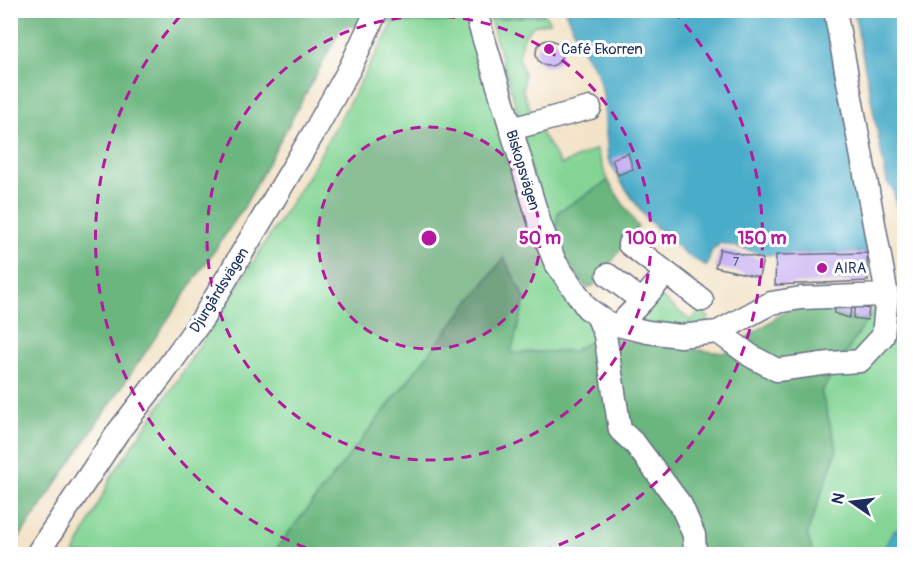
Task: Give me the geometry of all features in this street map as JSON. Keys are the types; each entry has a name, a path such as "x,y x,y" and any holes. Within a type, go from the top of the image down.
{"street":[{"name":"Djurgårdsvägen","path":"37,555 118,432 203,318 313,134 350,68 377,10"},
{"name":"Biskopsvägen","path":"475,10 540,224 555,262 587,308 608,323 648,332 680,336 726,327"},
{"path":"835,10 887,295 883,336 860,361 777,370 751,356 726,327 771,303 801,298 887,295"},
{"path":"511,129 590,108"},
{"path":"629,244 702,300"},
{"path":"620,325 666,273"},
{"path":"608,274 642,302"},
{"name":"Biskopsvägen","path":"597,315 605,335 621,430 681,505 694,535 695,555"}],"green space":[{"path":"11,11 544,11 545,15 468,21 394,22 342,27 244,207 11,550"},
{"path":"545,15 550,22 533,26 522,39 519,58 524,74 523,92 535,119 519,118 490,19"},
{"path":"468,21 518,181 602,334 574,351 510,353 525,299 504,259 272,554 74,554 113,474 177,381 308,176 394,22"},
{"path":"540,131 561,165 596,149 608,181 558,212 554,242 520,136"},
{"path":"608,181 638,227 593,286 586,288 554,242 558,212"},
{"path":"504,258 525,299 511,353 574,351 602,334 622,341 724,353 786,311 818,304 834,313 867,320 821,392 837,449 807,534 813,554 272,554"},
{"path":"656,293 691,321 701,309 709,318 705,326 637,323"},
{"path":"898,301 904,305 904,528 885,546 882,554 813,554 807,534 837,449 821,392 876,305"}],"water":[{"path":"565,11 825,11 871,252 767,255 721,243 712,250 707,266 688,256 646,218 619,179 608,158 603,94 596,70 586,56"},
{"path":"854,11 904,11 904,236 893,189 887,182"},
{"path":"904,236 904,267 901,254"},
{"path":"904,528 904,554 882,554 894,531"}],"building":[{"path":"549,40 558,44 562,53 558,62 549,66 540,62 536,53 540,44"},
{"path":"628,153 633,169 618,175 612,159"},
{"path":"720,249 763,259 759,277 715,267"},
{"name":"AIRA","path":"867,253 868,281 775,285 776,255"},
{"path":"837,300 853,304 849,318 834,313"},
{"path":"855,306 869,309 867,320 853,318"}],"place":[{"name":"Café Ekorren","path":"549,49"},
{"name":"AIRA","path":"822,268"}]}
